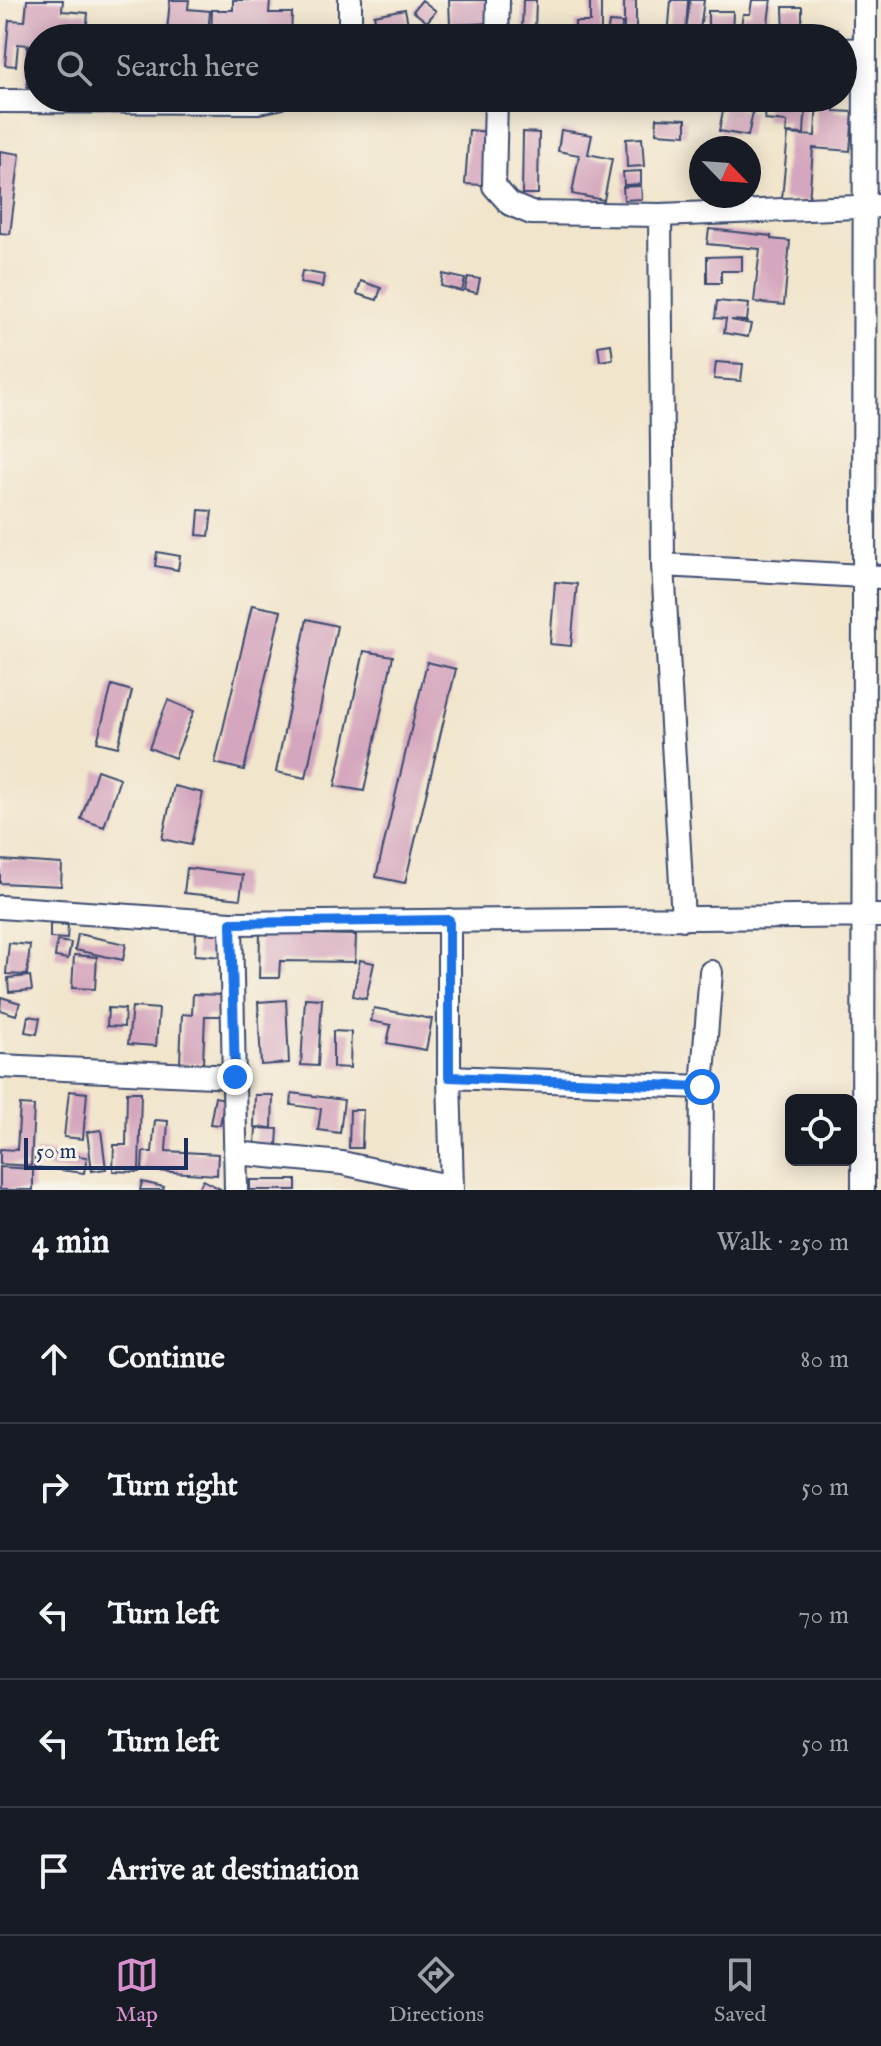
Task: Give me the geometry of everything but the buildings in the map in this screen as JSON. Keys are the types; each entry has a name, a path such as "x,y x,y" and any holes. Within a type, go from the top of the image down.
{"street":[{"path":"350,0 350,24"},
{"path":"497,24 498,0"},
{"path":"857,36 865,0"},
{"path":"857,75 873,207 872,916 863,1190"},
{"path":"0,101 24,101"},
{"path":"496,112 494,186 510,204 531,213 660,215 873,207"},
{"path":"660,215 663,565 683,919"},
{"path":"663,565 872,577"},
{"path":"0,907 231,923 872,916"},
{"path":"235,1153 342,1163 452,1188 449,920"},
{"path":"231,923 236,1190"},
{"path":"701,1190 702,1087 711,972"},
{"path":"0,1066 235,1077"},
{"path":"449,1077 702,1087"}],"route":[{"path":"235,1077 231,923 449,920 449,1077 702,1087"}]}
